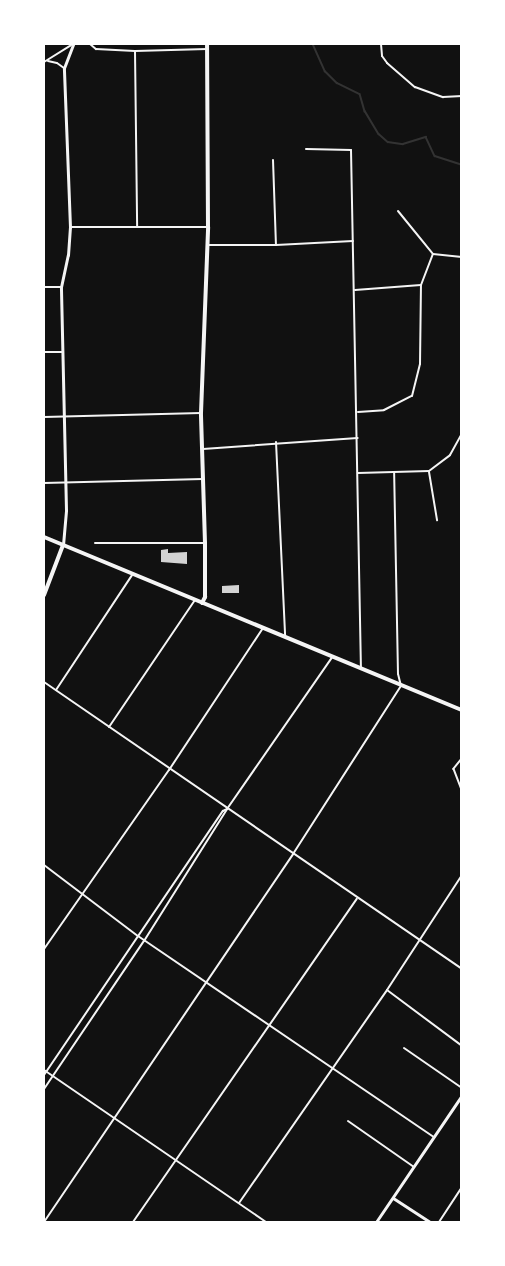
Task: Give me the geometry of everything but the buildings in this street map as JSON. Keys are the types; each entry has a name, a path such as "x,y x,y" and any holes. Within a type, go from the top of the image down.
{"main road":[{"path":"202,603 205,597 201,413 208,227 207,46"},
{"path":"44,537 462,710"},
{"path":"44,595 63,545"}],"street":[{"path":"45,62 72,44"},
{"path":"63,545 66,535 66,483 61,287 68,255 70,227 64,68 72,44"},
{"path":"90,44 96,49 135,51 207,46"},
{"path":"381,44 382,56 387,63 415,87 443,97 462,96"},
{"path":"135,51 137,227"},
{"path":"45,62 57,63 64,68"},
{"path":"306,149 351,150 358,412 361,669"},
{"path":"273,160 276,245"},
{"path":"398,211 433,254 462,257"},
{"path":"70,227 208,227"},
{"path":"207,245 276,245 353,241"},
{"path":"358,412 384,410 412,396 420,364 421,285 433,254"},
{"path":"355,290 421,285"},
{"path":"44,287 61,287"},
{"path":"44,352 62,352"},
{"path":"44,417 201,413"},
{"path":"358,473 429,471 450,455 462,433"},
{"path":"202,449 358,438"},
{"path":"276,442 285,636"},
{"path":"429,471 437,520"},
{"path":"44,1222 293,854 401,686 398,674 394,472"},
{"path":"44,483 204,479"},
{"path":"95,543 205,543"},
{"path":"56,690 132,574"},
{"path":"109,727 195,600"},
{"path":"44,949 80,894 169,770 263,627"},
{"path":"44,1089 144,941 227,809 333,656"},
{"path":"44,682 462,969"},
{"path":"44,1075 223,811 227,809"},
{"path":"44,865 144,941 434,1137"},
{"path":"239,1203 387,990 417,940 462,875"},
{"path":"133,1222 357,899"},
{"path":"110,978 116,982"},
{"path":"387,990 462,1046"},
{"path":"404,1048 462,1088"},
{"path":"45,1071 176,1163 266,1222"},
{"path":"376,1222 462,1095"},
{"path":"348,1121 414,1167"},
{"path":"439,1222 462,1187"},
{"path":"393,1198 430,1222"}],"path":[{"path":"462,759 454,769 462,790"}],"waterway":[{"path":"313,44 325,71 337,83 360,94 365,111 379,134 388,142 403,144 426,137 435,156 462,165"}]}
